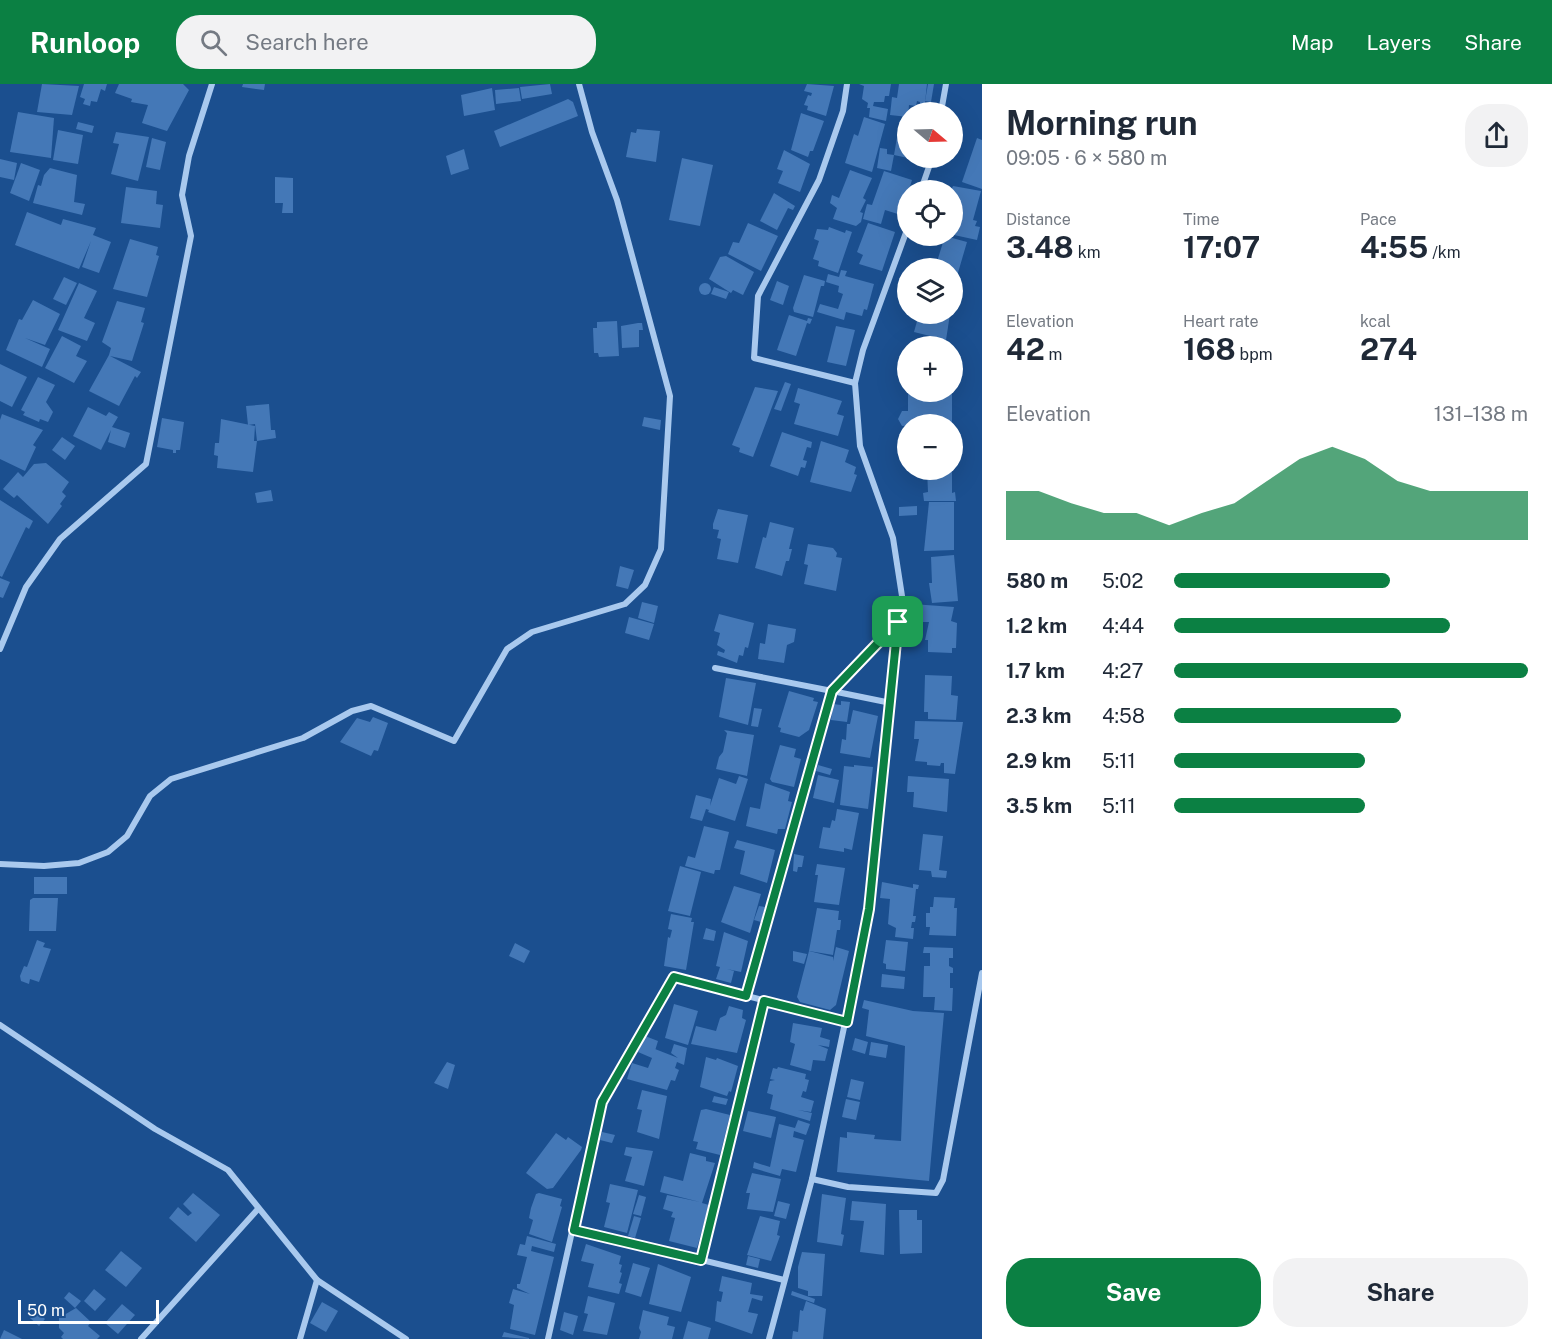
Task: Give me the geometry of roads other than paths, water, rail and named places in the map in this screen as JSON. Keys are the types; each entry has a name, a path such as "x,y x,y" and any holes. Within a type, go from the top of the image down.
{"street":[{"path":"0,649 26,587 60,539 146,464 191,236 182,195 183,185 189,156 212,84"},
{"path":"0,864 44,866 79,863 108,852 127,837 150,796 171,779 303,738 352,711 371,706 453,741 507,649 532,632 625,604 645,585 661,549 670,396 617,200 592,132 579,84"},
{"path":"847,84 843,111 819,180 758,296 754,358 855,383"},
{"path":"943,102 946,84"},
{"path":"770,1339 812,1179 847,1022 869,909 902,596 893,538 860,446 855,383 863,351 901,246"},
{"path":"746,996 832,691 898,622"},
{"path":"714,668 891,703"},
{"path":"812,1179 848,1187 936,1193 943,1180 982,973"},
{"path":"548,1339 602,1102 674,977 847,1022"},
{"path":"701,1260 764,1001"},
{"path":"0,1025 155,1129 228,1170 317,1280 406,1339"},
{"path":"141,1339 258,1209"},
{"path":"574,1230 784,1280"},
{"path":"300,1339 317,1280"}]}
